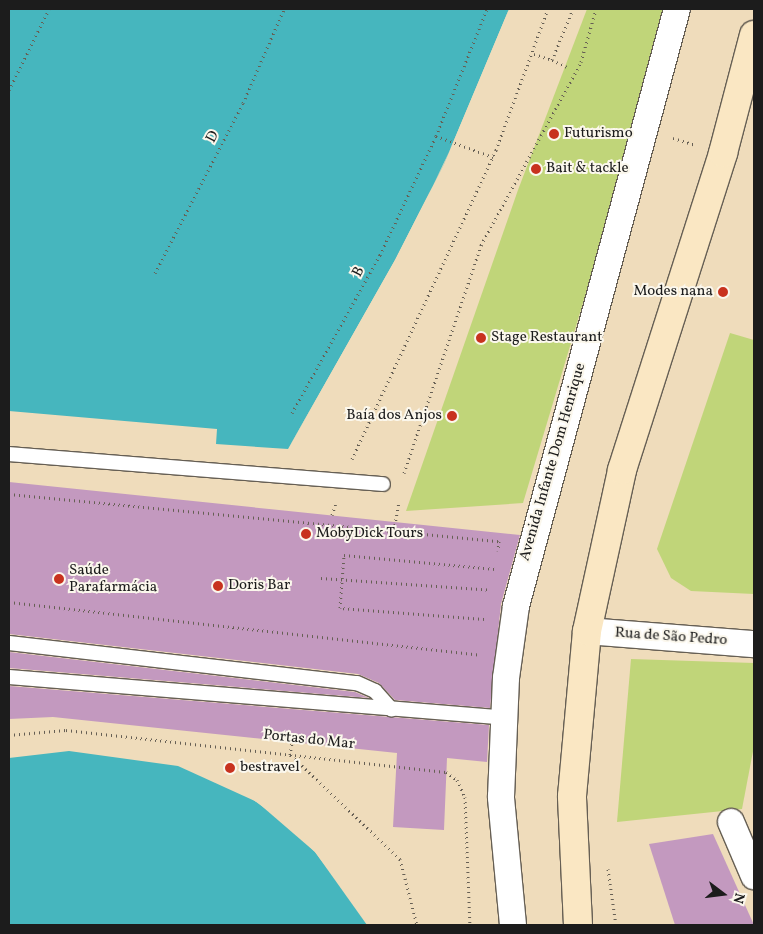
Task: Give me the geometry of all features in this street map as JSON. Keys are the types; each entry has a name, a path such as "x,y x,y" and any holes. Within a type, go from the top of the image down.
{"main road":[{"path":"578,925 572,796 587,631 622,470 722,153 754,35"}],"street":[{"name":"Avenida Infante Dom Henrique","path":"513,925 501,797 506,678 519,592 678,9"},
{"name":"Rua de São Pedro","path":"587,631 754,644"},
{"path":"731,822 754,876"}],"lane":[{"path":"9,454 341,484 383,484"},
{"path":"9,642 357,683 375,691 392,710"},
{"path":"9,677 493,718"}],"path":[{"path":"9,90 49,9"},
{"name":"D","path":"154,273 243,103 284,9"},
{"name":"B","path":"292,413 380,255 436,136 487,9"},
{"path":"332,515 341,484 493,157 534,54 548,9"},
{"path":"552,60 573,9"},
{"path":"405,467 481,245 581,62 596,9"},
{"path":"534,54 567,67"},
{"path":"436,136 493,157"},
{"path":"9,494 499,541 497,556"},
{"path":"492,619 340,608 344,555 496,569 496,563"},
{"path":"321,578 519,592"},
{"path":"9,602 488,656"},
{"name":"Portas do Mar","path":"9,735 66,730 446,772 457,780 464,796 470,925"},
{"path":"292,742 290,755 400,859 417,925"},
{"path":"607,858 616,925"}],"green space":[{"path":"587,9 671,9 523,503 406,511 518,190"},
{"path":"730,333 754,340 754,594 691,591 671,578 657,549"},
{"path":"631,659 754,663 754,746 742,809 617,822"}],"water":[{"path":"9,9 509,9 444,164 395,260 288,449 216,444 217,429 9,411"},
{"path":"69,751 178,766 257,802 315,852 367,925 9,925 9,758"}],"pier":[{"path":"509,9 491,64 449,152"},
{"path":"433,186 397,261 288,449 395,260"},
{"path":"228,782 287,821 317,850 348,891 370,925 315,852 286,823"}],"building":[{"path":"9,482 520,535 501,604 490,708 395,700 379,683 358,674 9,634"},
{"path":"9,652 355,692 369,698 9,668"},
{"path":"9,686 489,725 487,762 447,758 444,830 393,827 397,753 53,717 9,719"},
{"path":"713,834 754,925 675,925 649,844"}],"place":[{"name":"Futurismo","path":"554,134"},
{"name":"Bait & tackle","path":"536,169"},
{"name":"Modes nana","path":"723,292"},
{"name":"Stage Restaurant","path":"481,338"},
{"name":"Baía dos Anjos","path":"452,416"},
{"name":"MobyDick Tours","path":"306,534"},
{"name":"Saúde Parafarmácia","path":"59,579"},
{"name":"Doris Bar","path":"218,586"},
{"name":"bestravel","path":"230,768"}]}
